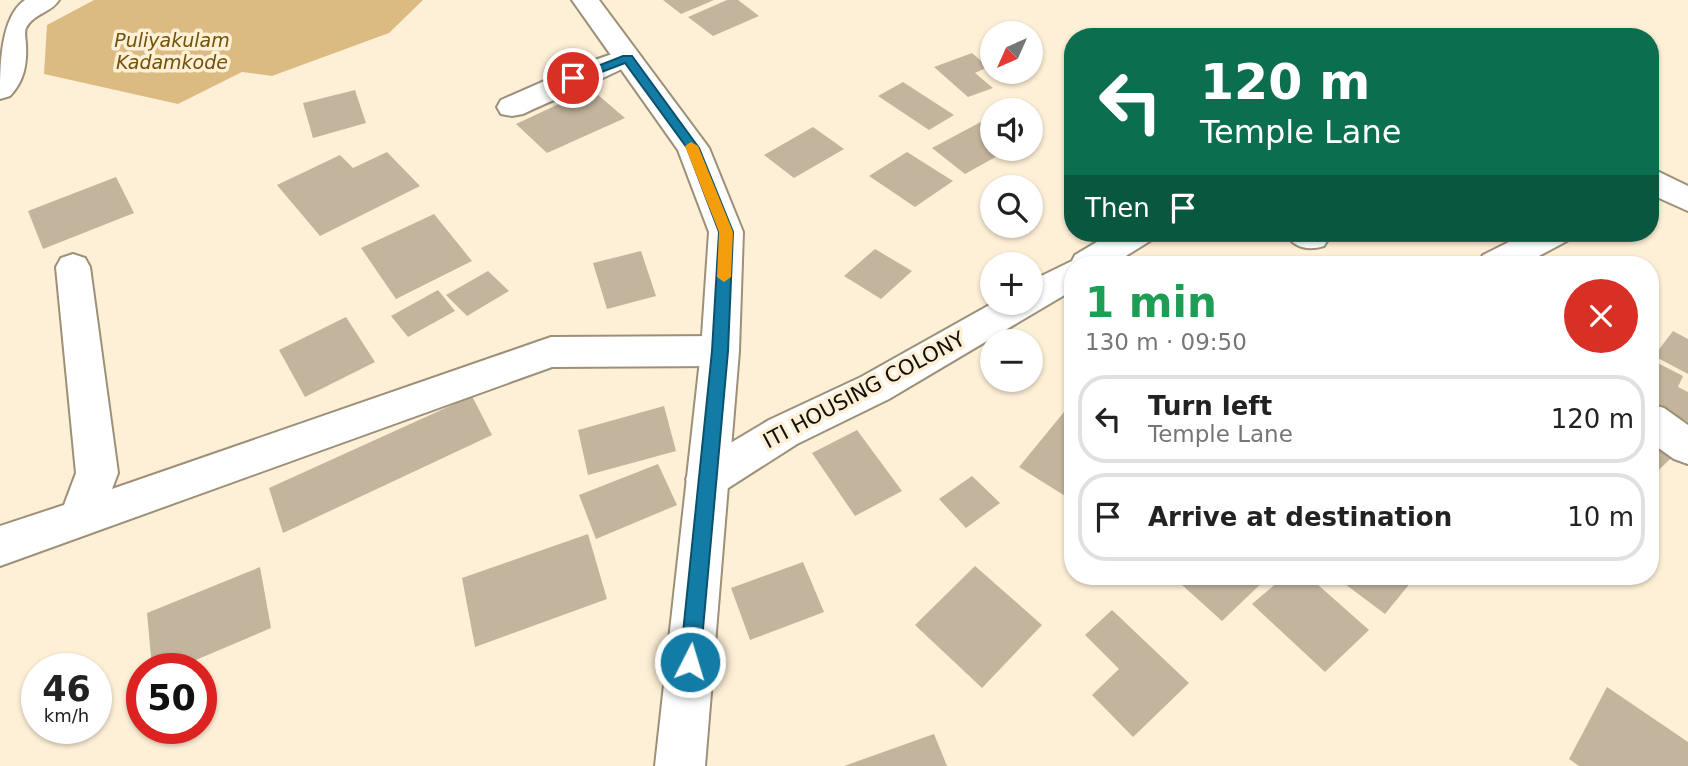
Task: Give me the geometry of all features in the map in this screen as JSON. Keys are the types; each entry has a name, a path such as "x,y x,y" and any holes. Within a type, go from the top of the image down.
{"street":[{"path":"0,90 6,86 13,57 11,30 27,9 46,0"},
{"path":"585,0 693,148 726,232 720,351 680,766"},
{"path":"512,107 593,70 627,58"},
{"path":"1659,183 1688,200"},
{"path":"1100,256 1123,242"},
{"path":"1510,256 1538,242"},
{"path":"73,267 97,473 80,519"},
{"path":"1043,291 1064,278"},
{"name":"ITI HOUSING COLONY","path":"707,479 783,432 875,388 1001,315"},
{"path":"0,546 551,352 720,351"},
{"path":"1659,426 1688,447"}],"water":[{"name":"Puliyakulam Kadamkode","path":"94,0 423,0 389,33 272,76 242,72 178,104 44,74 47,25"}],"building":[{"path":"663,0 714,0 681,14"},
{"path":"727,0 738,0 759,16 713,36 688,17"},
{"path":"972,53 980,60 980,71 975,73 980,77 980,84 988,84 993,88 968,97 934,67"},
{"path":"903,82 954,115 929,130 878,96"},
{"path":"591,89 625,118 547,153 516,124"},
{"path":"355,90 366,123 313,138 303,103"},
{"path":"980,122 980,161 988,161 965,174 932,148"},
{"path":"813,127 844,149 794,178 764,155"},
{"path":"387,152 420,186 320,236 277,185 340,155 353,168"},
{"path":"907,152 953,181 915,207 869,176"},
{"path":"116,177 134,213 43,249 28,211"},
{"path":"434,214 472,261 396,299 361,248"},
{"path":"875,249 912,271 881,299 844,276"},
{"path":"641,251 656,296 607,309 593,263"},
{"path":"488,271 509,291 467,316 446,295"},
{"path":"438,290 455,311 408,337 391,316"},
{"path":"346,317 375,362 305,397 279,350"},
{"path":"1673,331 1688,339 1688,374 1659,359 1659,349"},
{"path":"1659,364 1683,376 1678,387 1688,392 1688,422 1659,407"},
{"path":"472,396 492,435 283,533 269,488"},
{"path":"664,406 676,451 588,475 578,430"},
{"path":"1064,412 1064,495 1019,467"},
{"path":"857,430 902,491 855,516 812,453"},
{"path":"1659,433 1682,448 1659,470"},
{"path":"658,464 677,505 596,539 579,495"},
{"path":"972,476 1000,503 966,528 939,499"},
{"path":"588,534 607,599 475,647 462,578"},
{"path":"803,562 824,612 750,640 731,588"},
{"path":"975,566 1042,625 982,688 915,625"},
{"path":"260,567 271,628 212,653 151,653 147,613"},
{"path":"1182,585 1260,585 1222,621"},
{"path":"1274,585 1318,585 1369,630 1325,672 1252,604"},
{"path":"1346,585 1409,585 1385,614"},
{"path":"1112,610 1189,683 1133,737 1092,695 1119,669 1085,635"},
{"path":"1607,687 1688,742 1688,766 1579,766 1569,759"},
{"path":"934,734 947,766 844,766"}],"slow traffic":[{"path":"691,146 726,232 724,277"}],"route":[{"path":"573,78 627,58 693,148 726,232 720,351 690,662"}]}
